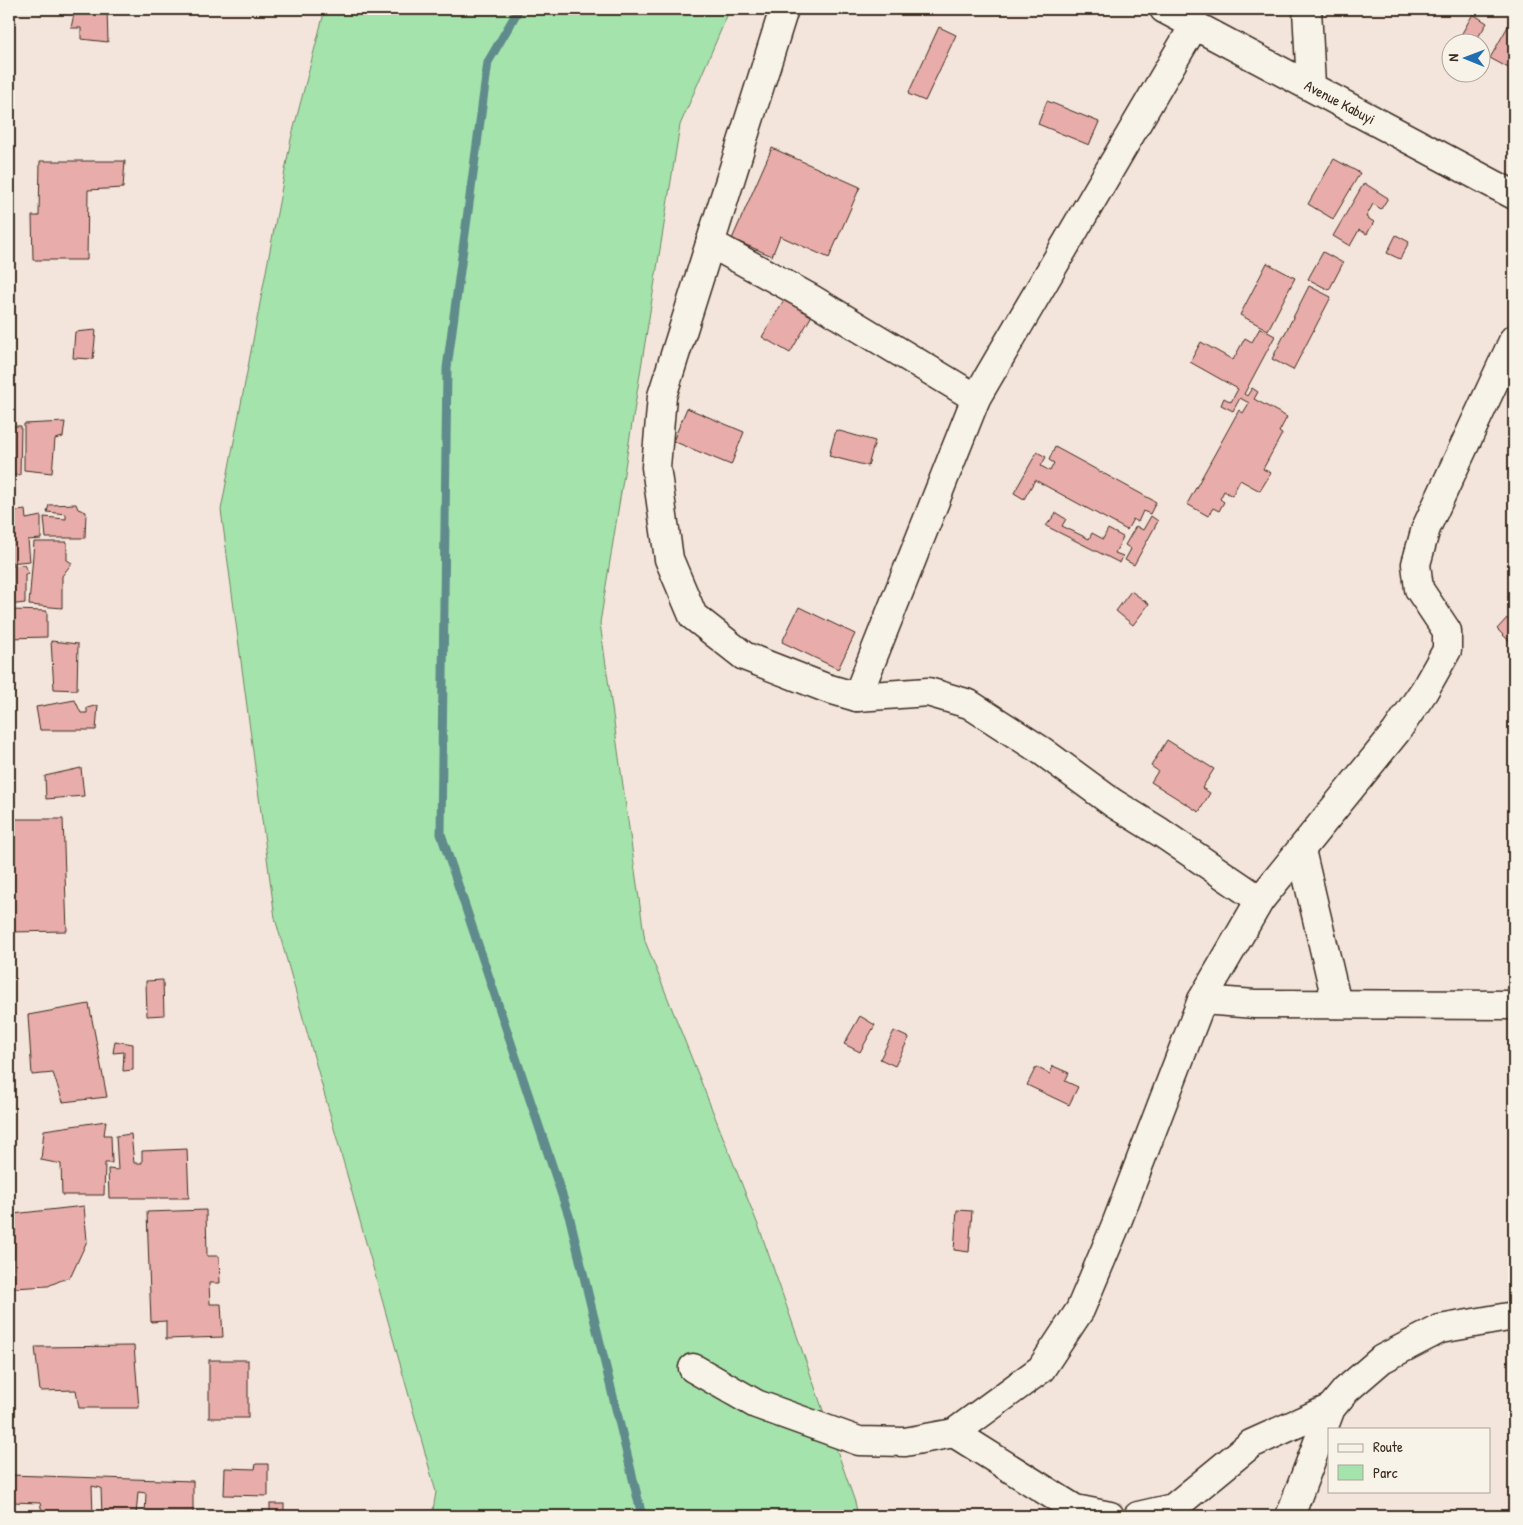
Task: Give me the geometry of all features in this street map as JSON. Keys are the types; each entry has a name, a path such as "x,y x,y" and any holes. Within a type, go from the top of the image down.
{"street":[{"path":"784,9 662,396 656,467 668,559 693,616 744,656 826,688 857,696 928,692 969,704 1260,900"},
{"name":"Avenue Kabuyi","path":"1164,9 1514,195"},
{"path":"1307,9 1311,86"},
{"path":"857,696 976,398 1195,24"},
{"path":"710,243 810,298 976,398"},
{"path":"693,1368 756,1404 859,1442 905,1442 954,1433 1041,1369 1080,1310 1115,1227 1202,1000 1260,900 1396,732 1424,691 1446,650 1447,631 1419,589 1416,564 1426,528 1514,339"},
{"path":"1301,850 1337,1004"},
{"path":"1202,1000 1255,1004 1514,1006"},
{"path":"1290,1516 1331,1408 1346,1390 1382,1358 1440,1329 1514,1316"},
{"path":"1138,1516 1173,1508 1251,1444 1331,1408"},
{"path":"954,1433 1075,1508 1110,1516"}],"green space":[{"path":"325,9 730,9 680,125 600,623 645,941 760,1230 855,1502 858,1516 432,1516 436,1492 275,918 221,510 291,139"}],"building":[{"path":"75,9 107,9 108,42 81,39 81,28 71,28"},
{"path":"1473,14 1487,23 1481,32 1463,32"},
{"path":"1511,21 1514,23 1514,71 1490,58"},
{"path":"939,27 956,35 925,101 908,94"},
{"path":"1047,101 1099,122 1089,145 1038,124"},
{"path":"772,148 860,187 829,258 780,236 772,256 732,239"},
{"path":"1334,159 1360,173 1333,219 1308,204"},
{"path":"40,161 125,161 123,188 88,190 87,260 33,260 32,216 39,216"},
{"path":"1364,183 1388,198 1381,209 1373,204 1366,217 1374,222 1367,234 1359,230 1350,246 1333,236"},
{"path":"1396,235 1409,242 1400,259 1387,253"},
{"path":"1323,252 1343,263 1329,290 1308,279"},
{"path":"1267,263 1295,278 1268,330 1240,315"},
{"path":"1309,286 1331,297 1293,370 1272,359"},
{"path":"788,293 815,310 790,353 762,337"},
{"path":"1260,328 1275,336 1244,394 1247,396 1252,388 1258,392 1254,399 1287,417 1279,432 1282,434 1263,469 1271,473 1260,491 1240,480 1232,496 1224,491 1220,499 1224,502 1219,511 1213,508 1208,516 1187,504 1239,410 1243,413 1249,403 1240,398 1233,411 1221,405 1224,398 1231,402 1238,389 1190,362 1201,342 1233,360 1245,338 1252,342"},
{"path":"96,330 93,359 73,358 75,332"},
{"path":"687,408 744,432 731,465 673,441"},
{"path":"65,422 63,437 55,439 52,473 24,470 24,424"},
{"path":"9,426 21,426 20,475 9,475"},
{"path":"836,430 875,441 868,466 829,456"},
{"path":"1055,447 1156,502 1150,514 1143,511 1138,522 1133,519 1127,530 1035,480 1024,499 1014,493 1037,452 1046,457 1041,466 1050,471 1054,463 1049,460"},
{"path":"76,504 78,509 86,512 85,538 46,538 44,517 66,519 66,514 47,512 49,505"},
{"path":"25,510 26,519 41,516 41,539 28,540 30,561 9,563 9,512"},
{"path":"1056,513 1066,519 1062,526 1089,539 1092,533 1103,539 1108,529 1123,537 1115,553 1123,556 1120,563 1046,526"},
{"path":"1151,516 1158,521 1134,565 1125,560 1131,549 1125,545 1136,526 1143,530"},
{"path":"34,542 67,542 67,560 72,563 62,576 62,608 29,605"},
{"path":"24,565 29,574 25,574 25,603 9,605 9,566"},
{"path":"1131,591 1149,604 1133,625 1116,611"},
{"path":"799,607 855,634 838,669 782,642"},
{"path":"10,610 47,611 47,637 9,638"},
{"path":"1507,618 1514,625 1514,640 1511,643 1497,629"},
{"path":"51,641 78,644 77,690 54,689"},
{"path":"75,700 81,713 87,713 87,708 98,705 96,730 40,730 36,707"},
{"path":"1167,740 1214,769 1202,788 1210,793 1199,812 1151,782 1158,771 1151,766"},
{"path":"81,768 84,796 46,799 45,776"},
{"path":"9,819 63,819 67,931 9,932"},
{"path":"163,980 164,1015 147,1016 146,981"},
{"path":"89,1004 107,1097 63,1102 53,1073 32,1075 28,1015"},
{"path":"860,1016 875,1025 860,1052 844,1044"},
{"path":"894,1031 909,1038 895,1066 880,1059"},
{"path":"115,1041 133,1044 133,1070 123,1071 124,1052 113,1053"},
{"path":"1053,1066 1069,1073 1065,1081 1078,1087 1069,1105 1027,1085 1036,1067 1050,1074"},
{"path":"106,1121 104,1135 111,1135 112,1163 105,1163 104,1195 62,1195 61,1164 41,1160 44,1130"},
{"path":"131,1134 134,1163 142,1163 142,1151 187,1149 189,1198 109,1198 108,1169 118,1170 116,1136"},
{"path":"84,1206 87,1241 71,1276 48,1286 14,1288 13,1214"},
{"path":"206,1210 207,1256 219,1256 220,1283 209,1283 210,1304 221,1304 223,1337 166,1339 166,1321 151,1322 147,1212"},
{"path":"957,1210 972,1211 969,1252 954,1250"},
{"path":"134,1346 139,1408 79,1408 76,1390 40,1391 35,1347"},
{"path":"209,1360 248,1360 248,1418 209,1418"},
{"path":"256,1464 268,1464 268,1496 224,1495 225,1468 255,1469"},
{"path":"10,1475 193,1481 193,1516 145,1516 146,1493 138,1492 136,1516 102,1516 101,1488 92,1486 93,1516 43,1516 40,1503 11,1502"},
{"path":"270,1504 284,1504 284,1516 270,1516"}],"waterway":[{"path":"519,9 488,62 447,368 441,834 570,1219 642,1516"}]}
